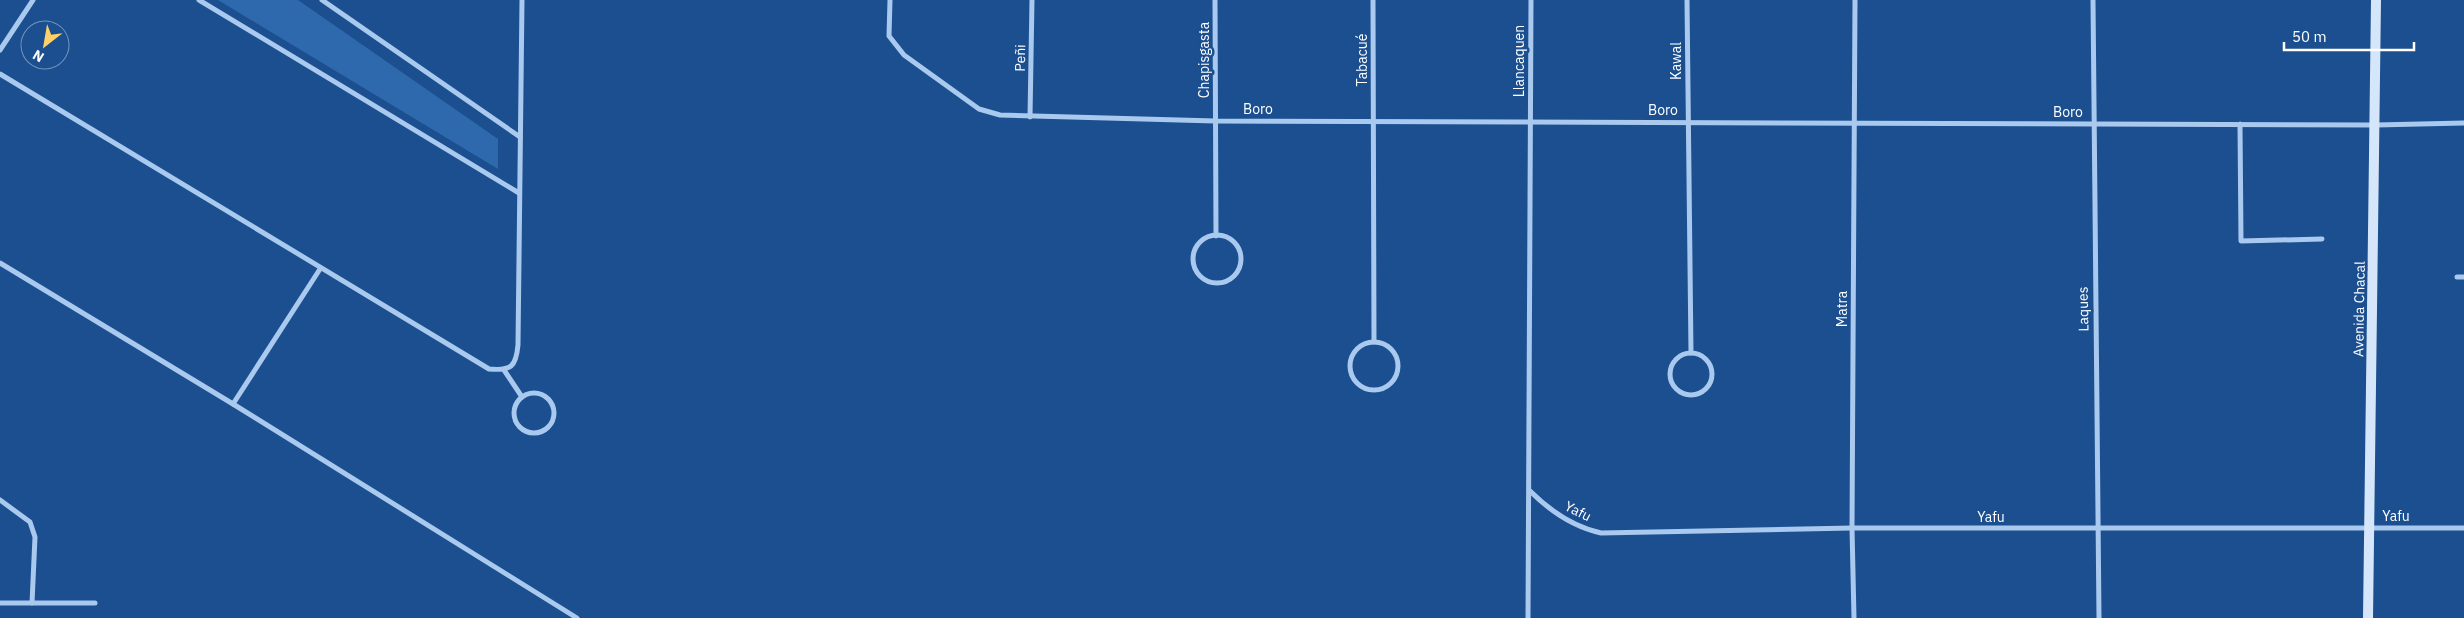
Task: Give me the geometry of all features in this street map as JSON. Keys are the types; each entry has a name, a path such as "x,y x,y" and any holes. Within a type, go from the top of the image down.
{"main road":[{"name":"Avenida Chacal","path":"2368,618 2376,125 2376,0"}],"street":[{"path":"0,50 33,0"},
{"path":"199,0 519,193"},
{"path":"322,0 520,137"},
{"path":"0,74 320,269 489,369 504,370 512,366 517,358 518,345 522,0"},
{"name":"Boro","path":"890,0 889,36 904,55 979,109 1000,115 1215,121 1373,120 2376,125 2464,123"},
{"name":"Peñi","path":"1030,117 1032,0"},
{"name":"Chapisgasta","path":"1215,0 1216,236"},
{"name":"Tabacué","path":"1373,0 1374,342"},
{"name":"Llancaquen","path":"1528,618 1531,0"},
{"name":"Kawal","path":"1687,0 1691,353"},
{"name":"Matra","path":"1854,618 1852,528 1855,0"},
{"name":"Laques","path":"2093,0 2096,528 2099,618"},
{"path":"2240,124 2241,241 2322,239"},
{"path":"1216,236 1231,240 1240,252 1241,260 1235,274 1223,282 1215,283 1201,276 1193,262 1196,247 1208,237 1216,236"},
{"path":"0,263 234,404 577,618"},
{"path":"234,404 320,269"},
{"path":"2457,277 2464,277"},
{"path":"1374,342 1389,346 1394,352 1398,366 1397,374 1388,386 1373,390 1358,384 1350,369 1354,354 1366,343 1374,342"},
{"path":"1691,353 1703,357 1708,362 1712,374 1707,386 1697,394 1690,394 1677,389 1670,377 1670,370 1678,358 1691,353"},
{"path":"504,370 522,396"},
{"path":"541,394 551,402 554,407 553,420 545,430 532,433 525,431 516,421 515,408 522,396 541,394"},
{"name":"Yafu","path":"1530,491 1544,505 1572,522 1601,533 1852,528 2464,528"},
{"path":"0,500 30,522 35,537 32,603"},
{"path":"0,603 95,602"}],"shaded area":[{"path":"218,0 298,0 498,139 498,169"}]}
